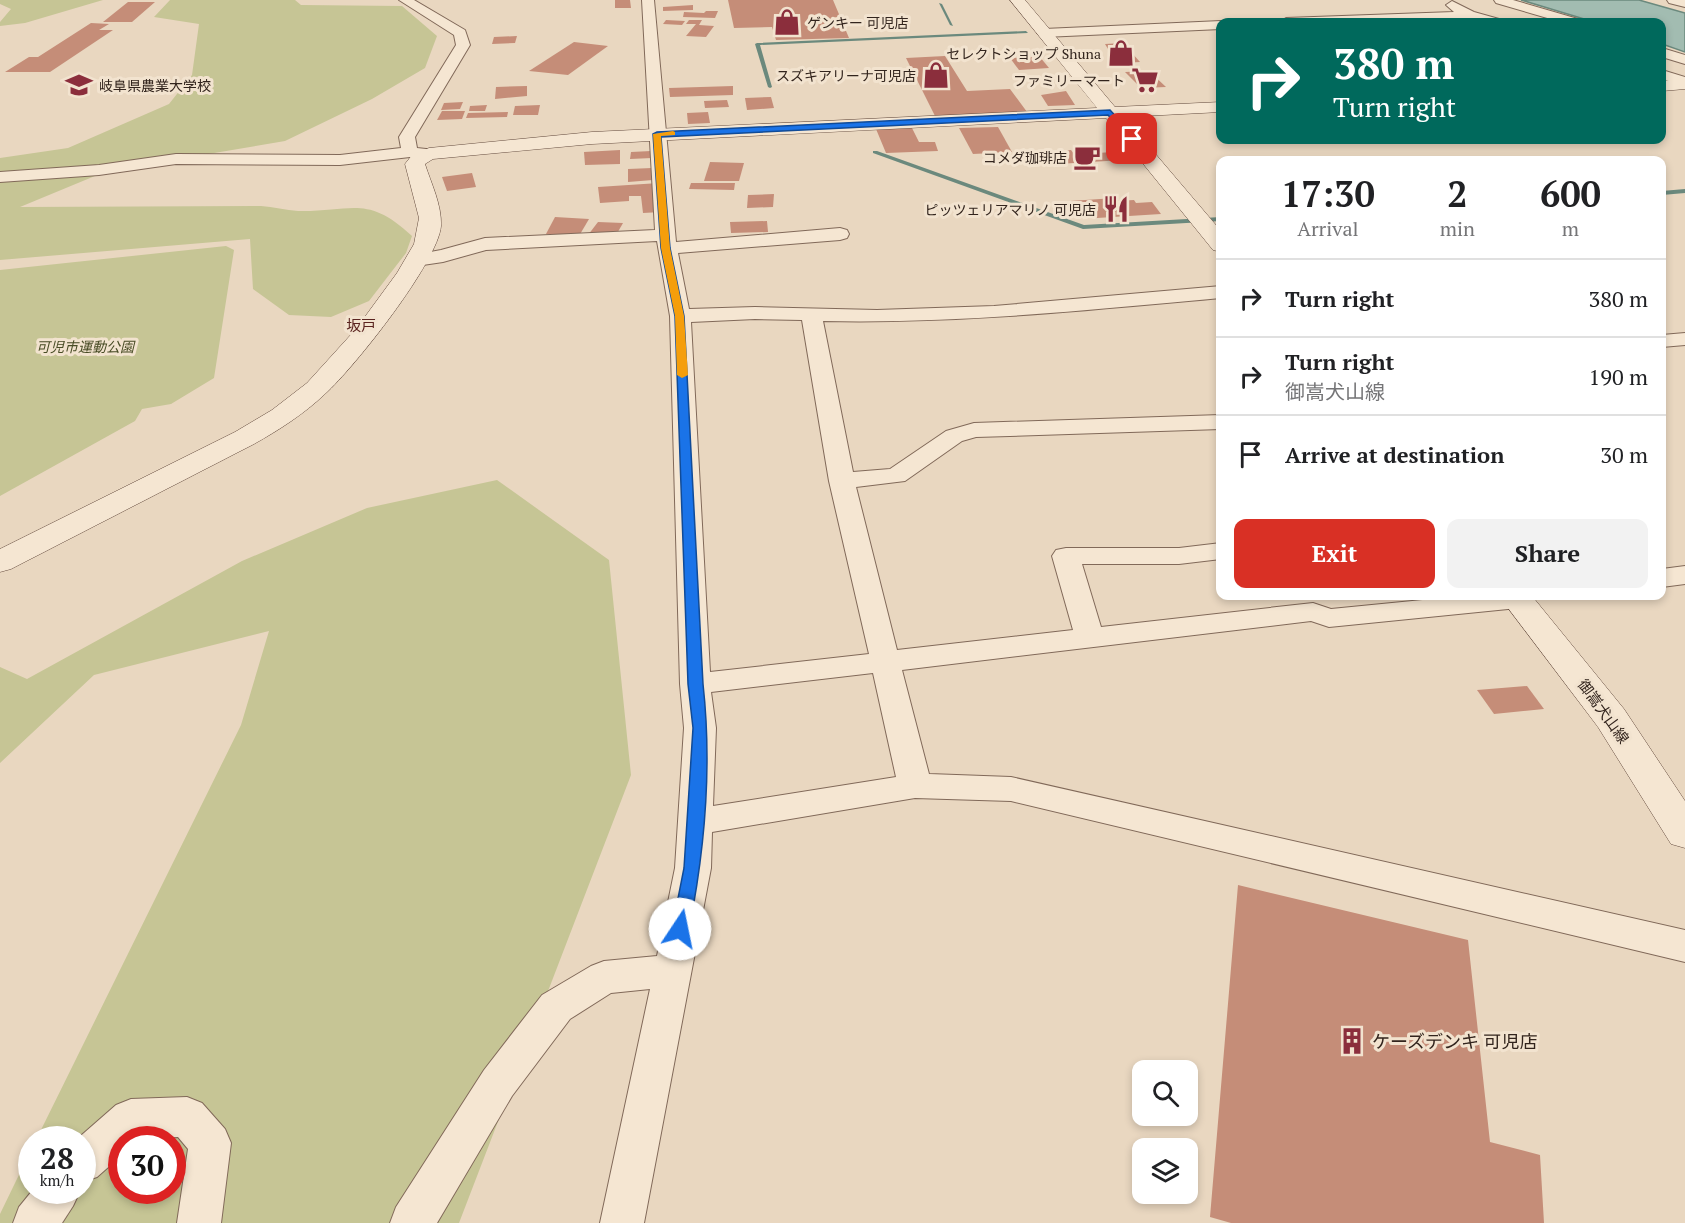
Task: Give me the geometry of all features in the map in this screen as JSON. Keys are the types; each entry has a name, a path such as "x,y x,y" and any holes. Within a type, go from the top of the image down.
{"street":[{"path":"0,562 52,533 226,448 279,417 315,390 346,359 416,260 430,228 429,213 415,164 419,159 419,153 407,137 463,45 460,33 405,0"},
{"path":"622,1223 693,868 700,728 695,684 680,316 665,241 648,0"},
{"path":"1017,0 1216,238"},
{"path":"1442,0 1469,15 1480,18"},
{"path":"1500,0 1560,18"},
{"path":"1675,0 1685,3"},
{"path":"1391,18 1469,15"},
{"path":"1044,33 1216,25"},
{"path":"1666,53 1685,60"},
{"path":"1666,76 1685,83"},
{"path":"1666,85 1685,83"},
{"path":"0,177 99,170 176,159 340,160 657,134 1216,107"},
{"path":"416,260 443,256 485,244 665,241 840,234"},
{"path":"680,316 755,313 877,316 993,312 1216,292"},
{"path":"811,315 842,481 915,786"},
{"path":"1666,341 1685,339"},
{"path":"842,481 896,476 954,436 974,430 1216,428"},
{"path":"1089,637 1066,556 1179,556 1216,552"},
{"path":"1666,577 1685,575"},
{"path":"695,684 1089,637 1309,604 1329,618 1489,600"},
{"name":"御嵩犬山線","path":"1518,600 1611,718 1685,833"},
{"path":"697,821 915,786 1011,789 1685,945"},
{"path":"412,1223 498,1083 556,1007 604,977 672,971"},
{"path":"96,1150 131,1119 187,1117 210,1143 199,1223"},
{"path":"35,1223 49,1204"}],"green space":[{"path":"0,0 103,0 25,23 0,26 0,22 11,9 0,4"},
{"path":"170,0 295,0 301,5 402,6 437,36 425,68 372,99 285,141 107,171 20,207 261,206 298,211 346,208 370,210 396,223 412,236 406,253 369,301 331,317 289,315 253,289 250,239 0,260 0,158 68,148 169,104 192,75 199,24 154,17"},
{"name":"可児市運動公園","path":"226,246 234,250 214,378 171,404 142,409 135,421 0,496 0,270"},
{"path":"497,480 609,560 631,775 459,1223 0,1223 0,1214 18,1177 18,1204 96,1204 96,1126 43,1126 241,725 269,631 94,675 0,763 0,667 27,679 242,561 367,508"}],"shaded area":[{"path":"1521,0 1639,0 1685,13 1685,52 1666,45 1666,18 1581,18"}],"building":[{"path":"615,0 630,0 631,8 615,8"},
{"name":"ゲンキー 可児店","path":"728,0 833,0 849,38 776,40 772,27 734,28"},
{"path":"128,2 155,2 132,22 103,22"},
{"path":"693,5 693,10 663,11 663,7"},
{"path":"718,11 715,18 683,17 684,12 704,13"},
{"path":"666,20 685,21 682,25 663,24"},
{"path":"689,20 702,20 699,25 714,26 706,37 686,36 696,24 686,24"},
{"path":"91,23 109,24 99,30 113,30 50,72 5,72 29,57 38,57"},
{"path":"517,36 515,43 492,44 494,37"},
{"path":"574,42 608,46 568,75 529,71"},
{"name":"セレクトショップ Shuna","path":"1123,43 1140,62 1123,63 1111,54 1105,44"},
{"name":"スズキアリーナ可児店","path":"945,56 967,91 1010,89 1030,116 937,120 906,58"},
{"path":"1040,57 1049,68 1019,70 1010,58"},
{"name":"ファミリーマート","path":"1149,71 1166,87 1141,88 1125,72"},
{"path":"527,86 527,96 495,99 496,87"},
{"path":"733,86 733,95 670,97 669,88"},
{"path":"1066,91 1075,105 1048,106 1041,95"},
{"path":"771,97 774,108 747,110 745,98"},
{"path":"727,100 729,107 705,108 704,101"},
{"path":"463,102 460,109 441,110 444,103"},
{"path":"487,105 485,111 469,111 470,106"},
{"path":"540,105 538,115 513,115 515,106"},
{"path":"442,111 465,111 462,119 437,120"},
{"path":"508,112 507,117 466,118 468,113"},
{"path":"708,112 710,123 688,124 687,113"},
{"path":"998,127 1012,152 973,154 959,128"},
{"path":"912,128 919,142 935,142 938,151 886,153 876,129"},
{"path":"620,150 620,164 585,165 584,152"},
{"name":"コメダ珈琲店","path":"1071,150 1074,154 1116,152 1123,160 1058,164 1049,152"},
{"path":"651,151 652,158 630,159 631,152"},
{"path":"710,162 744,163 739,181 704,181"},
{"path":"652,168 653,180 628,182 628,169"},
{"path":"472,173 476,187 447,191 442,177"},
{"path":"659,183 661,212 643,213 641,196 629,196 629,201 600,203 598,187"},
{"path":"691,183 735,183 734,190 689,189"},
{"path":"774,194 773,207 747,208 748,195"},
{"name":"ピッツェリアマリノ 可児店","path":"1115,198 1116,201 1152,202 1161,214 1081,219 1070,201"},
{"path":"555,217 589,219 579,236 546,234"},
{"path":"767,221 768,232 731,233 730,222"},
{"path":"598,222 623,223 615,237 588,235"},
{"path":"1527,686 1544,709 1494,714 1477,690"},
{"name":"ケーズデンキ 可児店","path":"1238,885 1468,940 1490,1142 1540,1155 1544,1223 1231,1223 1210,1217"}],"waterway":[{"path":"940,4 952,25"},
{"path":"770,87 757,44 1026,32"},
{"path":"875,152 1083,227 1216,219"},
{"path":"1666,193 1685,191"}],"slow traffic":[{"path":"673,134 657,134 666,248 680,316 682,375"}],"place":[{"name":"ゲンキー 可児店","path":"787,22"},
{"name":"セレクトショップ Shuna","path":"1121,53"},
{"name":"スズキアリーナ可児店","path":"936,75"},
{"name":"ファミリーマート","path":"1145,80"},
{"name":"岐阜県農業大学校","path":"79,85"},
{"name":"コメダ珈琲店","path":"1087,157"},
{"name":"ピッツェリアマリノ 可児店","path":"1116,209"},
{"name":"ケーズデンキ 可児店","path":"1352,1041"}],"district":[{"name":"坂戸","path":"361,325"}],"route":[{"path":"680,929 693,868 700,728 695,684 697,679 680,316 666,248 657,134 1110,112 1132,139"}]}
